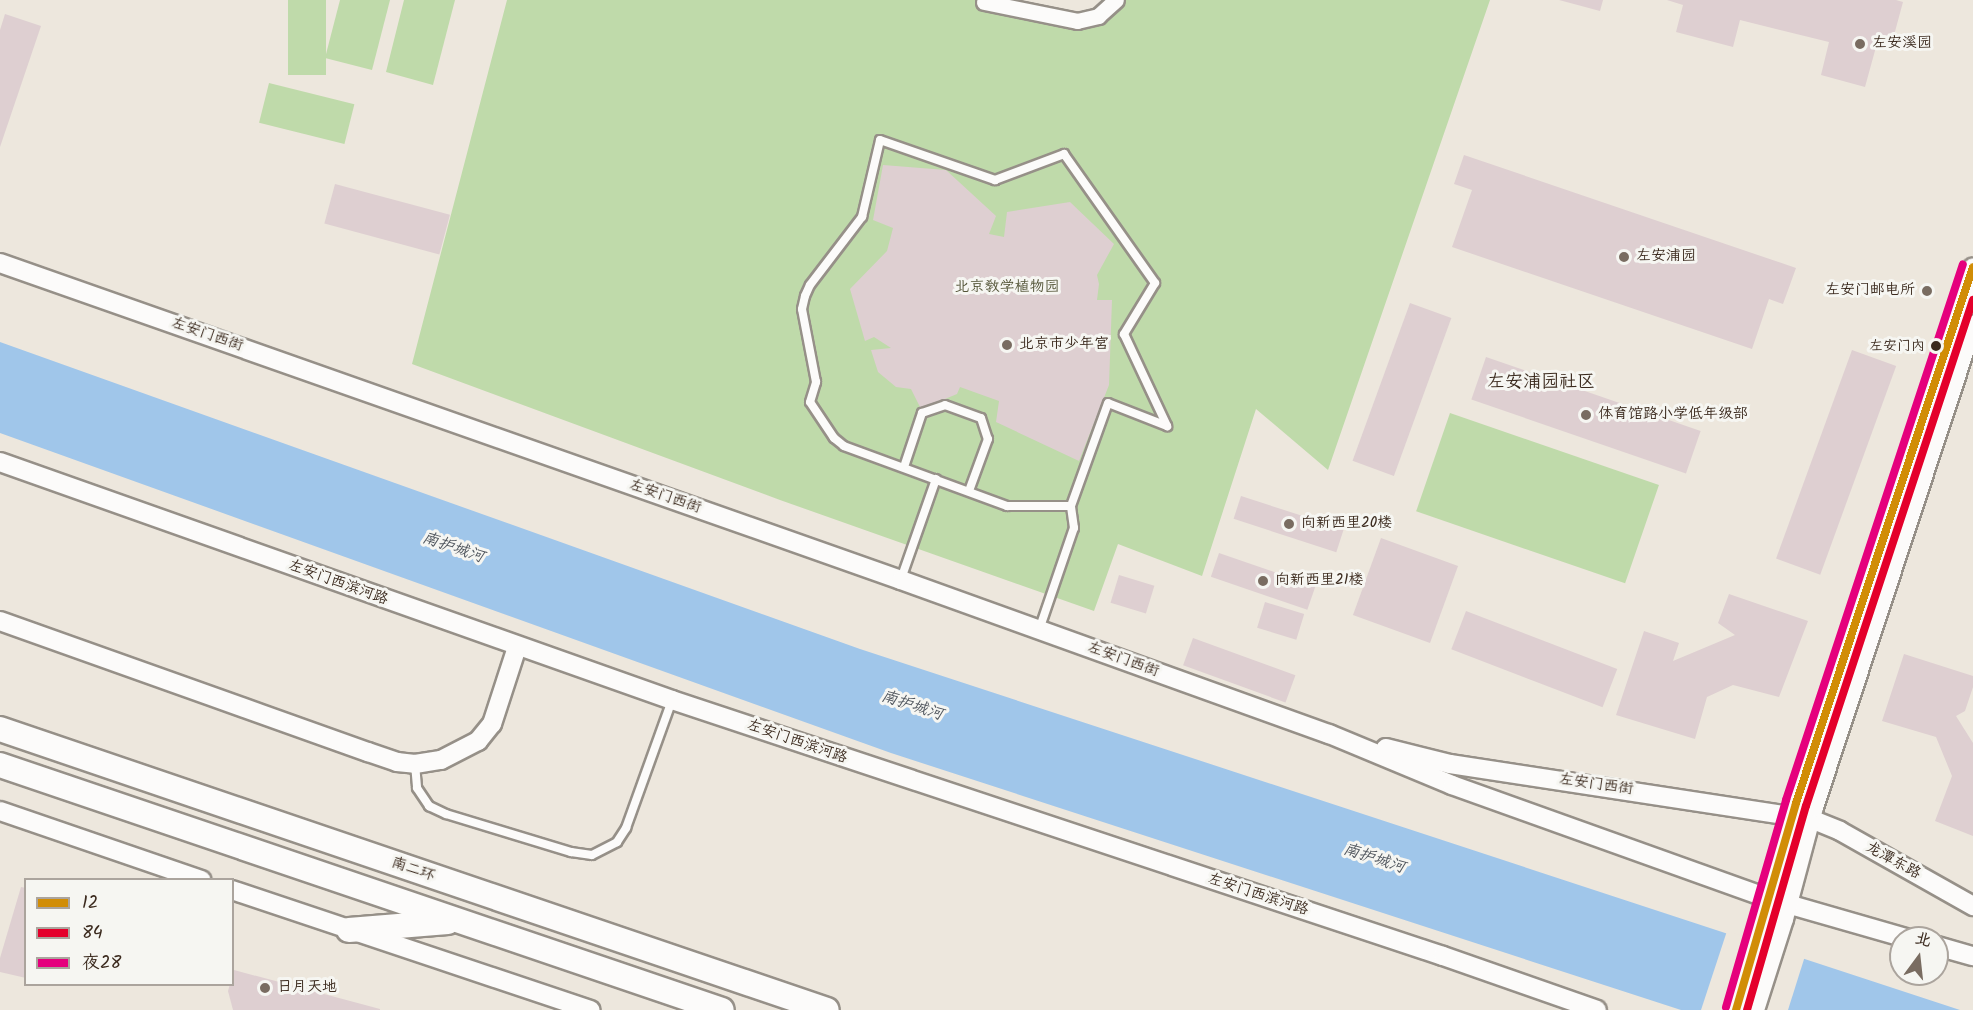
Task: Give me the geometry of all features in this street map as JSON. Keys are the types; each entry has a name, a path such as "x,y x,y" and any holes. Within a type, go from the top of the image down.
{"highway":[{"name":"南二环","path":"0,729 827,1010"},
{"path":"0,765 722,1010"},
{"path":"349,930 458,921"}],"street":[{"path":"984,2 1053,18 1077,21 1098,16 1116,0"},
{"name":"左安门西街","path":"0,263 901,580 1329,735 1452,784 1788,904"},
{"path":"1755,1010 1788,904 1802,816 1973,267"},
{"path":"1736,1010 1770,899 1802,816 1973,325"},
{"name":"左安门西滨河路","path":"0,462 672,700 1443,956 1598,1010"},
{"path":"0,621 368,753 397,762 415,764 441,760 478,741 492,724 517,646"},
{"name":"左安门西街","path":"1329,735 1450,764 1802,816"},
{"path":"0,811 198,878"},
{"name":"龙潭东路","path":"1802,816 1840,831 1973,906"},
{"path":"234,891 590,1010"},
{"path":"1788,904 1889,933"},
{"path":"1949,949 1973,956"}],"lane":[{"path":"1039,630 1074,528 1071,506 1108,404 1167,426 1124,334 1155,283 1064,154 995,180 880,140 862,218 810,285 802,309 814,368 814,396 810,402 838,443 1007,506 1071,506"},
{"path":"904,467 922,412 945,405 981,418 988,439 969,491"},
{"path":"901,580 936,479"},
{"path":"415,764 417,788 429,806 446,814 571,852 592,855 617,843 626,828 672,700"}],"green space":[{"path":"288,0 326,0 326,75 288,75"},
{"path":"340,0 390,0 372,70 325,58"},
{"path":"404,0 455,0 433,85 386,72"},
{"name":"北京教学植物园","path":"507,0 1000,0 1089,25 1109,17 1126,0 1490,0 1328,470 1256,409 1202,576 1118,544 1094,611 780,500 412,364"},
{"path":"269,83 354,104 344,144 259,123"},
{"path":"1450,413 1659,485 1625,583 1416,511"}],"water":[{"name":"南护城河","path":"0,342 860,649 1960,1010 1681,1010 891,753 0,433"}],"pier":[{"path":"1727,931 1805,956 1788,1010 1701,1010"}],"building":[{"path":"1559,0 1603,0 1600,11"},
{"name":"左安溪园","path":"1667,0 1896,0 1903,2 1890,50 1876,47 1865,87 1821,75 1829,42 1740,20 1733,47 1676,32 1683,5"},
{"path":"5,14 41,26 0,147 0,30"},
{"name":"左安浦园","path":"1464,155 1796,268 1783,304 1769,299 1752,349 1452,247 1472,190 1454,184"},
{"path":"883,165 946,170 996,216 989,234 1004,237 1007,212 1070,202 1114,244 1097,275 1099,284 1097,300 1112,300 1109,385 1079,461 996,422 999,401 960,387 957,394 921,409 911,389 896,387 878,372 871,350 891,348 874,337 865,341 850,289 887,251 893,228 873,220"},
{"path":"335,184 450,215 439,254 324,224"},
{"path":"1410,303 1451,318 1394,476 1353,461"},
{"path":"1852,350 1896,366 1820,575 1776,559"},
{"name":"体育馆路小学低年级部","path":"1486,357 1701,431 1686,473 1471,400"},
{"name":"向新西里20楼","path":"1241,496 1344,529 1336,552 1234,519"},
{"path":"1381,538 1458,566 1430,643 1353,615"},
{"name":"向新西里21楼","path":"1219,553 1315,586 1307,610 1211,577"},
{"path":"1119,575 1154,586 1146,614 1111,603"},
{"path":"1729,594 1808,621 1779,697 1733,685 1707,697 1695,739 1616,715 1644,631 1679,643 1673,661 1735,635 1718,623"},
{"path":"1265,602 1304,614 1296,640 1257,628"},
{"path":"1466,611 1617,669 1603,707 1451,649"},
{"path":"1193,638 1295,675 1286,703 1183,665"},
{"path":"1904,654 1973,676 1973,687 1965,711 1956,716 1973,743 1973,836 1935,821 1952,776 1936,737 1882,721"},
{"path":"21,887 24,888 24,978 0,972 0,958"},
{"name":"日月天地","path":"234,970 380,1010 233,1010 228,991 229,986 234,986"}],"transit line":[{"name":"夜28","path":"1726,1007 1786,800 1963,264"},
{"name":"12","path":"1736,1010 1796,803 1973,267"},
{"name":"84","path":"1747,1010 1806,806 1973,300"}],"place":[{"name":"左安溪园","path":"1860,44"},
{"name":"左安浦园","path":"1624,257"},
{"name":"左安门邮电所","path":"1927,291"},
{"name":"北京市少年宫","path":"1007,345"},
{"name":"左安门内","path":"1936,346"},
{"name":"体育馆路小学低年级部","path":"1586,415"},
{"name":"向新西里20楼","path":"1289,524"},
{"name":"向新西里21楼","path":"1263,581"},
{"name":"日月天地","path":"265,988"}],"district":[{"name":"左安浦园社区","path":"1541,383"}]}
